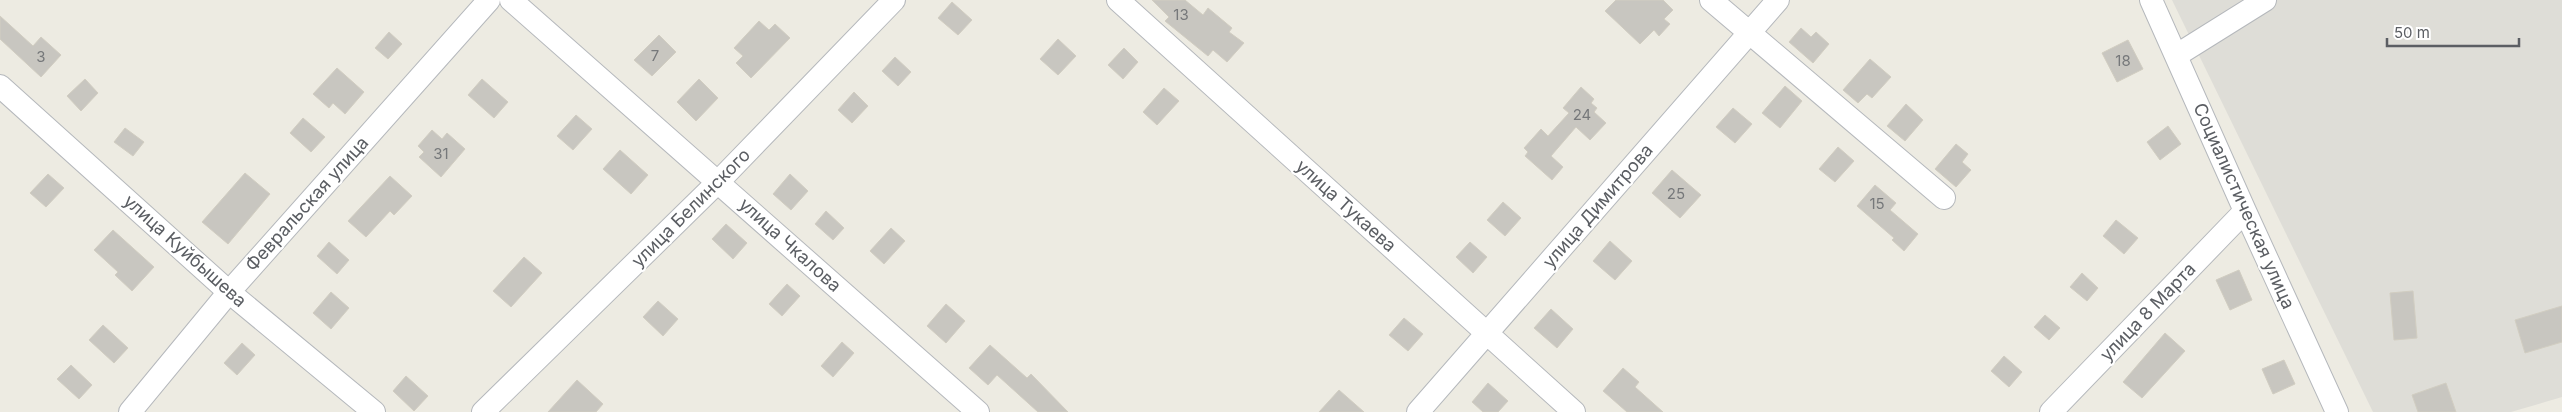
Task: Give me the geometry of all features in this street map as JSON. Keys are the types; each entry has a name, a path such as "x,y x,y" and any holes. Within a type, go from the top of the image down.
{"street":[{"name":"Февральская улица","path":"130,412 229,292 489,0"},
{"name":"улица Чкалова","path":"511,0 719,181 978,412"},
{"name":"улица Белинского","path":"483,412 719,181 894,0"},
{"name":"улица Тукаева","path":"1118,0 1574,412"},
{"path":"1711,0 1944,198"},
{"name":"улица Димитрова","path":"1418,412 1778,0"},
{"name":"Социалистическая улица","path":"2151,0 2245,212 2338,412"},
{"path":"2177,56 2265,0"},
{"name":"улица Куйбышева","path":"0,86 229,292 374,412"},
{"name":"улица 8 Марта","path":"2052,412 2245,212"}],"shaded area":[{"path":"2172,0 2562,0 2562,397 2511,412 2373,412"}],"building":[{"path":"1152,0 1185,0 1203,15 1208,8 1232,28 1229,32 1244,43 1227,62 1213,50 1208,56 1165,21 1169,17"},
{"path":"1616,0 1663,0 1673,10 1664,19 1670,24 1659,36 1654,30 1640,44 1605,11"},
{"path":"952,2 972,20 958,35 938,18"},
{"path":"0,16 33,46 41,37 61,55 41,77 0,39"},
{"path":"759,21 769,30 775,24 790,38 751,78 736,63 743,56 734,48"},
{"path":"1801,28 1811,37 1816,32 1829,44 1813,63 1789,42"},
{"path":"389,32 402,44 388,59 375,48"},
{"path":"659,35 676,52 652,76 634,60"},
{"path":"1058,39 1076,56 1058,75 1040,59"},
{"path":"2128,40 2143,69 2117,82 2102,53"},
{"path":"1124,48 1138,62 1123,79 1108,65"},
{"path":"895,57 911,72 898,86 882,71"},
{"path":"1870,59 1891,77 1872,98 1867,94 1858,103 1843,90"},
{"path":"337,68 364,92 345,114 333,103 329,108 313,94"},
{"path":"85,79 98,93 81,111 67,96"},
{"path":"482,79 508,102 494,118 468,95"},
{"path":"699,79 718,98 696,121 677,102"},
{"path":"1785,86 1802,101 1780,128 1762,113"},
{"path":"1581,87 1594,99 1591,103 1597,108 1594,112 1606,123 1590,140 1576,127 1551,156 1563,167 1552,180 1525,156 1528,152 1524,148 1541,129 1548,136 1569,113 1563,108"},
{"path":"1164,88 1179,101 1157,125 1143,112"},
{"path":"854,92 868,106 852,123 838,110"},
{"path":"1906,104 1923,120 1905,141 1887,126"},
{"path":"1733,108 1752,124 1735,143 1716,127"},
{"path":"576,115 592,129 573,150 557,136"},
{"path":"303,118 325,137 311,152 290,133"},
{"path":"2168,126 2181,144 2160,160 2147,142"},
{"path":"125,128 144,142 133,156 114,142"},
{"path":"432,130 442,139 447,133 465,149 441,177 419,157 424,152 418,146"},
{"path":"1956,144 1968,154 1962,162 1971,170 1956,187 1935,169"},
{"path":"1838,147 1854,161 1835,182 1819,169"},
{"path":"620,150 648,175 631,194 603,169"},
{"path":"1672,170 1701,195 1680,218 1652,193"},
{"path":"245,173 270,194 228,244 202,222"},
{"path":"48,174 64,188 46,207 30,193"},
{"path":"790,174 808,191 791,210 773,194"},
{"path":"390,176 412,196 394,215 390,211 366,237 348,221"},
{"path":"1875,185 1896,203 1890,210 1918,234 1904,251 1892,240 1894,238 1857,206"},
{"path":"1503,202 1521,218 1505,236 1487,220"},
{"path":"826,211 844,228 833,240 815,224"},
{"path":"2116,220 2138,238 2124,254 2103,236"},
{"path":"726,224 747,243 733,259 712,239"},
{"path":"891,228 905,241 884,264 870,251"},
{"path":"113,230 154,267 132,291 115,275 118,272 94,250"},
{"path":"1610,241 1632,261 1615,280 1593,261"},
{"path":"329,242 349,260 337,274 317,256"},
{"path":"1470,242 1487,257 1473,273 1456,257"},
{"path":"524,257 542,273 511,307 493,291"},
{"path":"2239,270 2252,300 2230,310 2216,280"},
{"path":"2082,273 2098,288 2087,301 2070,287"},
{"path":"787,284 800,296 782,316 769,304"},
{"path":"2413,291 2417,338 2394,340 2390,293"},
{"path":"331,292 349,308 331,329 313,313"},
{"path":"658,301 678,319 663,336 643,317"},
{"path":"946,304 965,321 946,343 927,326"},
{"path":"2562,306 2562,342 2525,353 2515,320"},
{"path":"1551,309 1573,329 1557,348 1534,328"},
{"path":"2045,315 2060,328 2049,340 2034,327"},
{"path":"1404,318 1423,334 1408,351 1389,335"},
{"path":"103,325 128,348 114,363 89,340"},
{"path":"2165,333 2185,351 2142,398 2123,382"},
{"path":"842,342 854,353 833,377 821,366"},
{"path":"242,343 255,355 237,375 224,363"},
{"path":"990,345 1027,378 1031,374 1068,412 1038,412 997,375 988,385 969,368"},
{"path":"2004,356 2022,372 2009,387 1991,371"},
{"path":"2284,360 2295,384 2273,394 2262,369"},
{"path":"71,365 92,385 79,399 57,379"},
{"path":"1623,368 1639,382 1635,387 1663,412 1627,412 1603,391"},
{"path":"406,376 428,396 414,411 393,391"},
{"path":"577,380 603,404 596,412 548,412"},
{"path":"1488,383 1508,401 1498,412 1483,412 1472,402"},
{"path":"2446,383 2456,412 2418,412 2412,395"},
{"path":"1339,390 1364,412 1319,412"}]}
